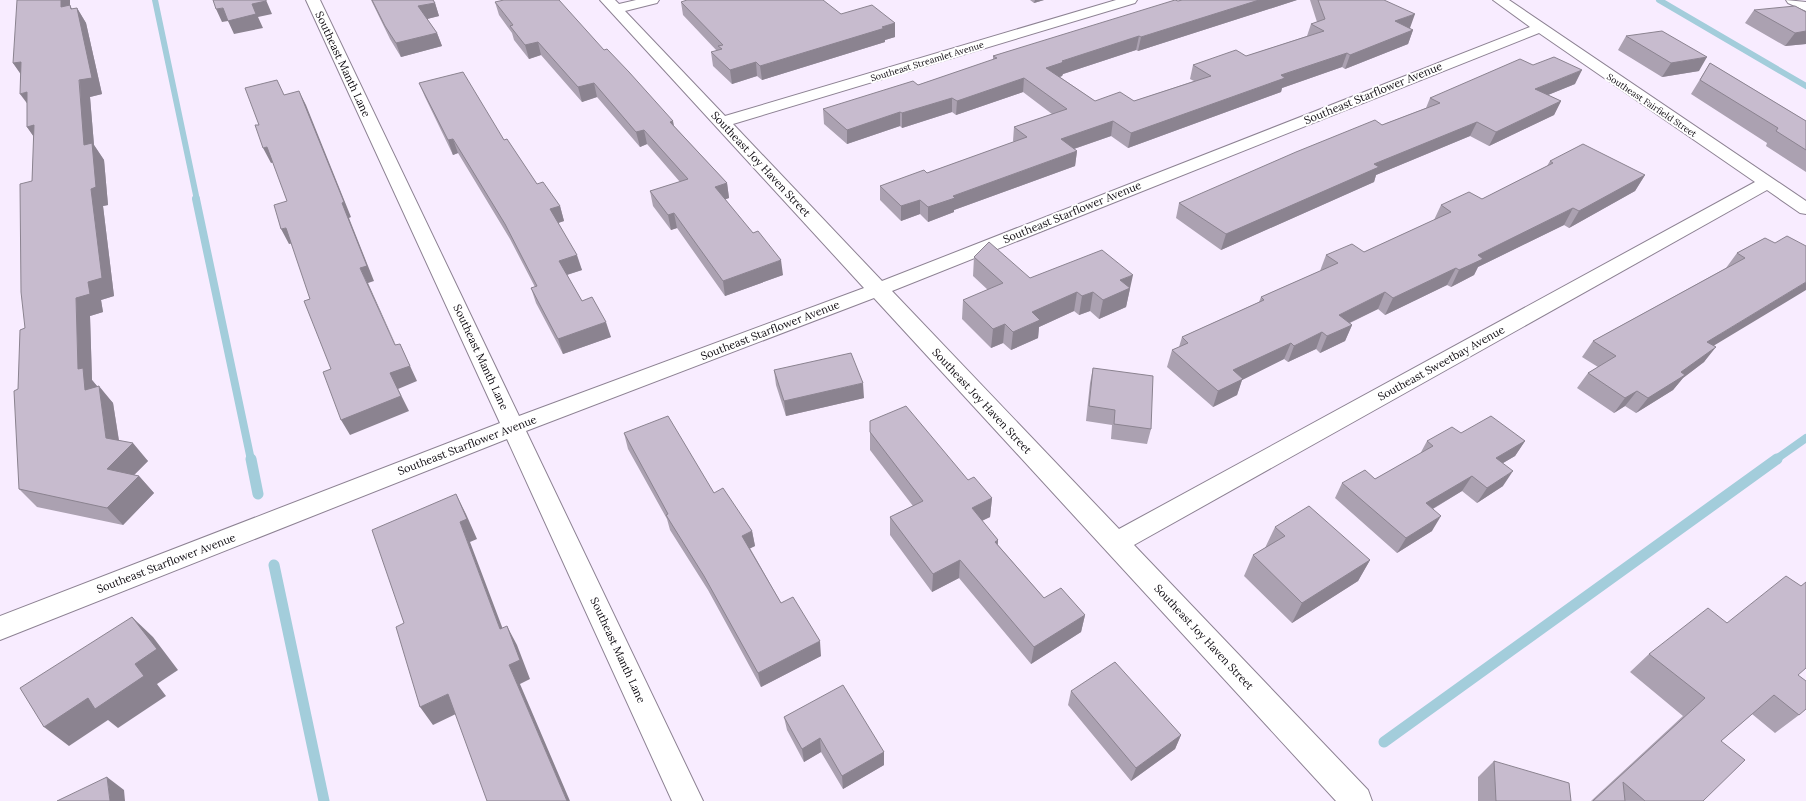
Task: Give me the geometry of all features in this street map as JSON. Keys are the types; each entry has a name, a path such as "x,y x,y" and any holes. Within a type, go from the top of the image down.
{"street":[{"name":"Southeast Manth Lane","path":"313,0 688,801"},
{"path":"612,4 652,0"},
{"name":"Southeast Streamlet Avenue","path":"723,122 1130,0"},
{"name":"Southeast Fairfield Street","path":"1500,0 1806,209"},
{"path":"1793,0 1806,7"},
{"name":"Southeast Joy Haven Street","path":"612,4 723,122 877,290 1357,801"},
{"name":"Southeast Starflower Avenue","path":"0,628 513,427 877,290 1539,28"},
{"name":"Southeast Sweetbay Avenue","path":"1116,543 1767,183"}],"building":[{"path":"17,0 61,0 61,7 70,5 71,9 77,8 92,78 79,80 84,145 92,143 96,187 91,189 102,278 88,282 90,294 76,298 78,369 83,368 85,390 99,386 106,438 133,443 107,469 139,476 107,508 19,489 14,391 18,389 20,330 25,328 21,292 20,184 32,181 34,125 27,127 27,92 20,94 21,62 13,63"},
{"path":"213,0 266,1 252,4 256,14 228,21 223,8 216,9"},
{"path":"372,0 433,0 435,3 418,6 437,33 396,43 385,26"},
{"path":"504,0 559,0 604,50 607,49 629,72 673,121 670,122 727,183 715,187 753,233 758,231 781,260 723,281 674,213 668,215 650,191 688,179 644,130 636,132 594,83 578,87 538,42 525,45 510,26 513,25 495,2"},
{"path":"687,0 823,0 841,14 872,5 895,23 882,27 885,28 760,66 756,62 730,70 711,52 722,49 718,46 723,45 681,2"},
{"path":"1175,0 1259,0 1141,37 1139,36 1062,61 1064,62 1046,68 1095,101 1120,92 1134,101 1211,76 1193,65 1236,50 1246,56 1324,31 1311,24 1325,19 1318,0 1384,0 1415,14 1395,21 1413,30 1350,55 1347,53 1281,75 1285,78 1131,133 1113,121 1061,139 1077,151 953,196 955,198 928,207 920,200 901,206 880,186 924,170 927,173 1027,137 1014,127 1067,109 1024,78 957,101 952,98 902,113 900,112 847,130 823,109 913,81 918,85 997,58 993,56"},
{"path":"1795,6 1806,12 1806,31 1795,33 1754,10"},
{"path":"1662,31 1707,57 1671,63 1626,36"},
{"path":"1554,57 1582,70 1535,89 1561,101 1496,132 1477,122 1374,164 1379,167 1226,234 1179,203 1296,152 1375,120 1382,125 1440,103 1430,98 1520,59 1533,65"},
{"path":"1710,63 1806,121 1806,150 1776,131 1778,128 1700,80"},
{"path":"463,72 504,140 507,139 537,184 543,182 560,206 550,209 577,255 559,261 582,301 592,297 606,322 558,339 531,288 537,286 505,224 453,139 448,140 419,83"},
{"path":"277,80 284,95 299,91 344,202 342,203 367,266 360,268 395,345 400,344 410,366 390,373 401,396 341,420 323,372 331,369 304,301 310,299 286,228 281,229 274,205 287,201 267,147 263,148 255,125 259,125 245,88"},
{"path":"1583,144 1645,175 1579,211 1573,208 1478,255 1483,259 1459,270 1456,268 1393,298 1385,292 1339,315 1352,325 1327,336 1322,332 1294,346 1291,343 1233,370 1243,379 1218,391 1172,350 1188,343 1182,337 1264,300 1261,297 1338,263 1326,255 1352,244 1364,252 1451,212 1441,205 1469,192 1482,199 1553,163 1550,161"},
{"path":"1787,236 1806,246 1806,282 1707,342 1716,347 1681,372 1685,375 1648,398 1637,391 1625,398 1588,373 1616,356 1593,341 1745,258 1737,253 1765,238 1775,243"},
{"path":"989,242 1030,278 1102,250 1133,275 1120,280 1130,288 1103,300 1093,292 1082,296 1077,292 1032,312 1040,320 1013,332 1005,324 993,329 963,300 1003,283 974,257"},
{"path":"851,353 863,383 784,401 774,370"},
{"path":"1093,368 1153,376 1151,429 1114,424 1115,410 1089,406"},
{"path":"906,406 968,480 974,477 992,498 972,508 998,540 995,542 1044,598 1061,588 1085,615 1034,647 960,560 933,574 890,517 923,501 870,432 870,421"},
{"path":"668,416 714,493 723,488 752,531 742,536 781,603 793,597 820,641 758,673 704,576 666,515 668,514 624,433"},
{"path":"1491,416 1525,441 1496,458 1513,471 1487,488 1472,476 1426,503 1441,516 1406,538 1342,483 1365,470 1375,479 1433,446 1427,441 1452,427 1461,433"},
{"path":"456,494 467,519 460,522 500,629 507,626 520,660 509,665 567,801 487,801 448,694 420,707 396,627 404,623 372,530"},
{"path":"1309,506 1370,560 1302,603 1253,555 1285,536 1275,527"},
{"path":"1786,576 1801,586 1806,582 1806,668 1798,675 1806,681 1806,709 1799,715 1774,695 1721,741 1745,760 1703,801 1645,801 1623,782 1625,801 1593,801 1705,698 1649,654 1708,608 1727,623"},
{"path":"132,617 157,649 135,664 144,676 95,709 88,698 44,727 20,688"},
{"path":"1115,662 1181,735 1136,768 1071,691"},
{"path":"843,685 884,752 842,776 820,738 802,749 784,717"},
{"path":"1494,761 1569,783 1571,801 1496,801"},
{"path":"107,777 110,801 57,801"}],"waterway":[{"path":"155,0 197,200"},
{"path":"1659,0 1806,86"},
{"path":"196,199 251,460"},
{"path":"1775,460 1806,438"},
{"path":"251,459 258,494"},
{"path":"1384,742 1777,459"},
{"path":"274,565 324,801"}]}
